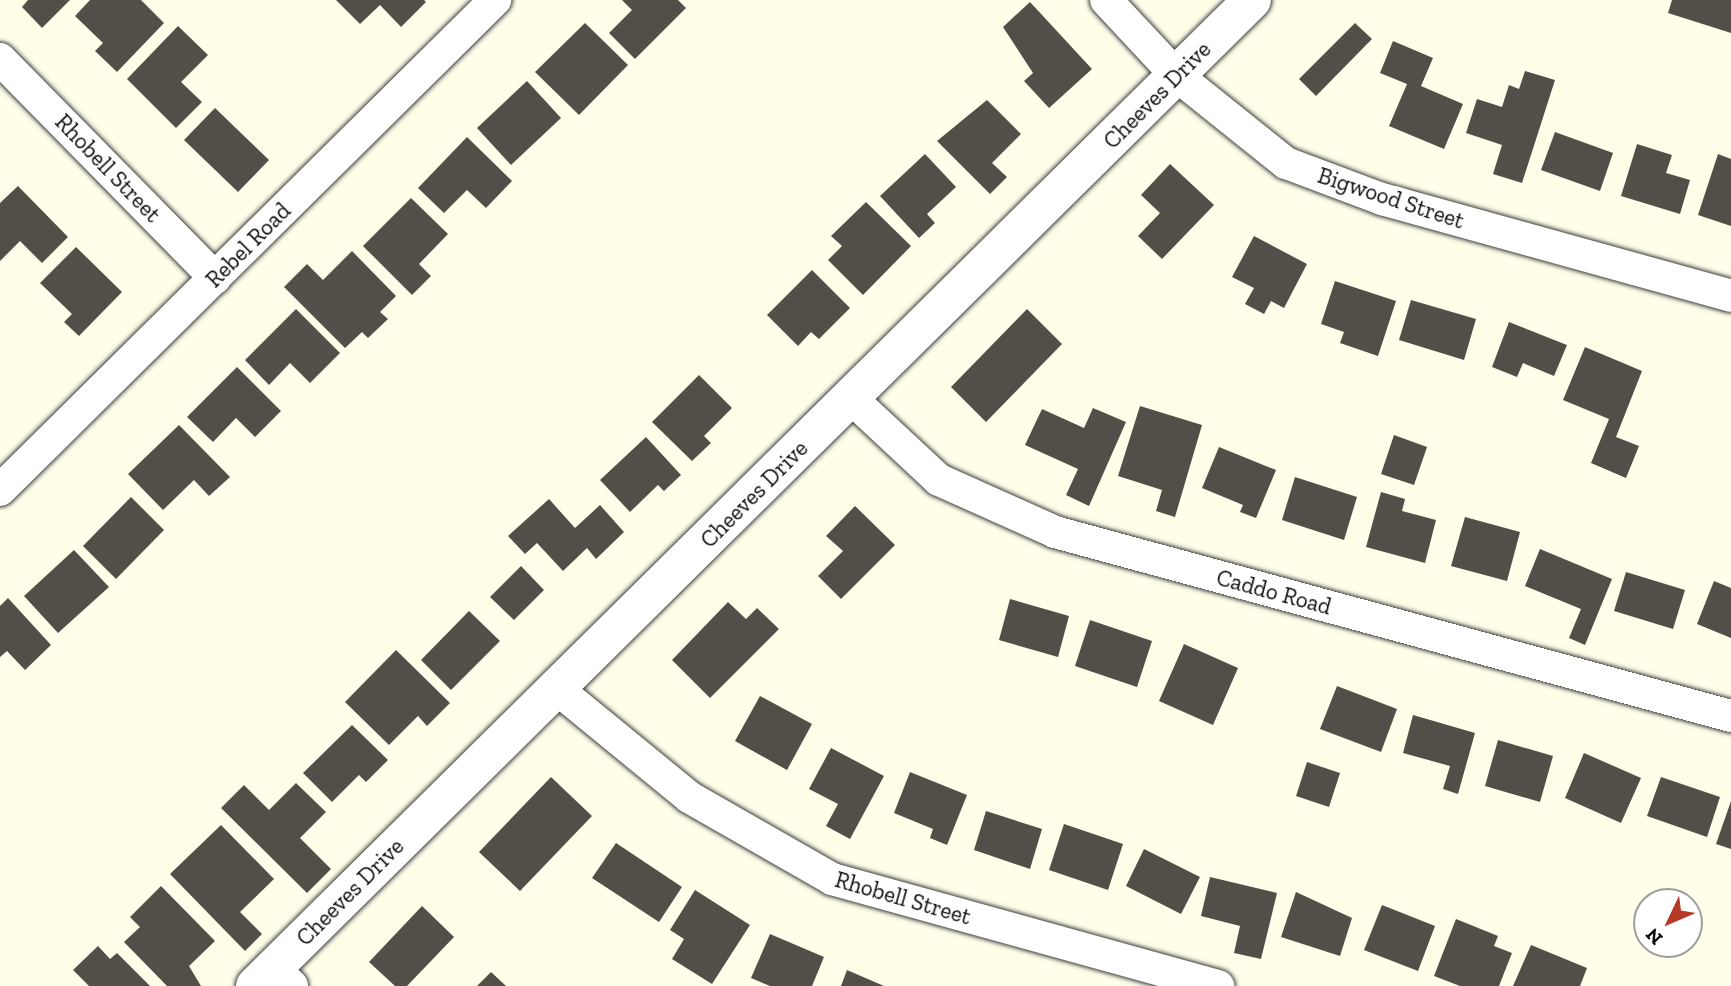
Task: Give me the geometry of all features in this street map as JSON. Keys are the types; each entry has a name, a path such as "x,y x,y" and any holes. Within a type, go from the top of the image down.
{"street":[{"name":"Rebel Road","path":"0,490 495,0"},
{"name":"Bigwood Street","path":"1105,0 1176,75 1286,163 1382,199 1731,296"},
{"name":"Cheeves Drive","path":"273,980 556,688 1252,0"},
{"name":"Rhobell Street","path":"0,59 215,278"},
{"name":"Caddo Road","path":"851,398 939,480 1055,532 1731,716"},
{"name":"Rhobell Street","path":"556,688 689,797 832,879 1218,986"}],"building":[{"path":"28,0 70,0 42,28 22,7"},
{"path":"90,0 141,0 164,23 117,72 95,51 103,43 75,16"},
{"path":"336,0 426,2 401,27 380,5 360,24"},
{"path":"622,0 678,0 686,8 635,59 609,33 632,10"},
{"path":"1672,0 1731,0 1731,33 1668,13"},
{"path":"1030,2 1092,69 1049,108 1024,81 1033,73 1003,27"},
{"path":"585,23 628,65 579,115 535,72"},
{"path":"1355,23 1372,39 1316,96 1299,79"},
{"path":"178,26 208,55 181,82 202,102 176,128 127,79"},
{"path":"1393,41 1433,58 1421,86 1463,104 1444,149 1389,126 1407,84 1380,73"},
{"path":"1525,71 1555,80 1522,183 1493,174 1502,145 1466,133 1477,99 1502,107 1509,85 1519,89"},
{"path":"527,81 561,118 511,165 477,128"},
{"path":"987,100 1021,134 992,163 1007,177 990,194 937,141"},
{"path":"215,108 269,160 238,192 184,140"},
{"path":"1555,132 1613,153 1600,191 1541,170"},
{"path":"467,137 512,181 486,208 467,190 444,213 418,188"},
{"path":"1637,144 1672,155 1666,173 1690,180 1680,214 1621,196"},
{"path":"925,154 956,187 927,214 935,223 919,238 880,196"},
{"path":"1718,154 1731,159 1731,226 1698,215"},
{"path":"1170,164 1214,205 1162,259 1138,236 1160,213 1141,195"},
{"path":"18,186 68,237 42,263 20,241 0,261 0,203"},
{"path":"411,198 448,234 419,264 431,276 412,295 363,246"},
{"path":"866,202 911,246 863,295 828,260 842,246 831,236"},
{"path":"1254,236 1307,264 1284,308 1271,301 1264,314 1245,304 1254,288 1232,277"},
{"path":"76,247 122,292 79,336 64,322 72,314 40,283"},
{"path":"352,251 396,296 380,312 388,319 368,338 362,332 345,348 284,287 307,264 323,280"},
{"path":"812,270 850,308 819,339 811,332 798,346 767,315"},
{"path":"1335,281 1396,301 1378,356 1340,343 1344,332 1321,324"},
{"path":"1411,300 1476,319 1464,360 1399,340"},
{"path":"296,309 340,353 310,383 290,363 269,385 245,360"},
{"path":"1027,309 1062,344 986,422 951,387"},
{"path":"1509,322 1567,345 1554,376 1523,363 1517,377 1492,367"},
{"path":"1585,347 1642,371 1616,437 1639,446 1626,478 1591,463 1609,419 1563,400"},
{"path":"237,367 281,411 255,437 236,418 213,442 187,417"},
{"path":"699,375 732,408 704,436 711,443 692,461 652,422"},
{"path":"1140,406 1202,425 1175,517 1156,511 1162,490 1118,476"},
{"path":"1093,408 1126,422 1089,506 1066,495 1078,469 1025,445 1042,409 1084,428"},
{"path":"179,425 230,477 209,496 194,480 163,510 128,474"},
{"path":"1394,435 1427,447 1414,485 1381,474"},
{"path":"646,437 681,475 664,491 658,485 630,512 600,480"},
{"path":"1219,447 1276,470 1256,518 1240,512 1243,505 1202,488"},
{"path":"1295,477 1357,497 1344,540 1282,520"},
{"path":"1381,492 1405,499 1402,511 1436,520 1425,563 1366,547"},
{"path":"131,497 164,530 116,579 83,546"},
{"path":"549,499 575,528 600,505 624,532 596,559 587,548 563,571 537,543 525,554 508,536"},
{"path":"855,506 895,545 841,599 818,576 843,551 826,536"},
{"path":"1465,517 1520,532 1507,581 1451,566"},
{"path":"1540,549 1612,579 1585,645 1569,638 1581,609 1525,586"},
{"path":"74,550 109,587 58,633 24,596"},
{"path":"521,566 544,590 514,620 490,597"},
{"path":"1626,572 1685,590 1673,629 1614,611"},
{"path":"1714,581 1731,588 1731,638 1697,624"},
{"path":"8,598 51,645 25,670 7,651 0,657 0,606"},
{"path":"1010,599 1069,616 1058,657 999,640"},
{"path":"728,602 746,619 757,608 779,629 710,698 672,660"},
{"path":"469,611 500,641 451,690 421,660"},
{"path":"1090,620 1152,641 1137,687 1075,666"},
{"path":"1184,644 1238,668 1213,725 1159,701"},
{"path":"396,650 450,703 427,726 418,716 389,745 345,702"},
{"path":"1337,686 1397,709 1381,752 1320,729"},
{"path":"760,696 812,724 787,770 735,741"},
{"path":"1413,715 1475,733 1458,794 1443,789 1450,766 1403,753"},
{"path":"352,725 388,760 366,782 359,775 332,802 303,773"},
{"path":"1498,740 1553,756 1540,802 1485,786"},
{"path":"831,748 884,776 850,839 826,826 838,804 809,789"},
{"path":"1584,753 1641,778 1621,823 1565,798"},
{"path":"1307,762 1340,773 1329,807 1296,796"},
{"path":"910,772 967,795 947,845 930,838 933,829 894,813"},
{"path":"551,777 592,816 520,891 479,852"},
{"path":"1661,777 1720,797 1707,837 1647,816"},
{"path":"296,783 326,812 300,838 331,869 307,893 221,808 244,785 269,810"},
{"path":"1731,801 1731,849 1716,844"},
{"path":"986,811 1042,829 1030,869 974,850"},
{"path":"1064,824 1123,844 1108,890 1049,870"},
{"path":"221,825 274,879 240,912 262,934 245,951 170,874"},
{"path":"616,843 682,887 659,922 592,878"},
{"path":"1144,849 1200,877 1181,914 1126,886"},
{"path":"1210,877 1277,893 1261,959 1234,953 1240,926 1201,916"},
{"path":"161,886 215,941 189,966 201,986 167,986 124,942 140,927 130,917"},
{"path":"695,890 750,925 712,984 672,959 684,939 670,930"},
{"path":"1296,892 1352,918 1340,956 1281,937"},
{"path":"1382,905 1435,926 1418,971 1364,950"},
{"path":"422,906 454,937 407,986 395,986 369,962"},
{"path":"1456,919 1498,936 1494,946 1512,953 1499,986 1460,986 1434,976"},
{"path":"770,934 824,957 812,986 770,986 751,978"},
{"path":"1531,945 1587,968 1580,986 1513,986"},
{"path":"98,946 110,959 117,953 150,986 89,986 73,970"},
{"path":"847,970 884,986 841,986"},
{"path":"491,972 506,986 477,986"}]}
